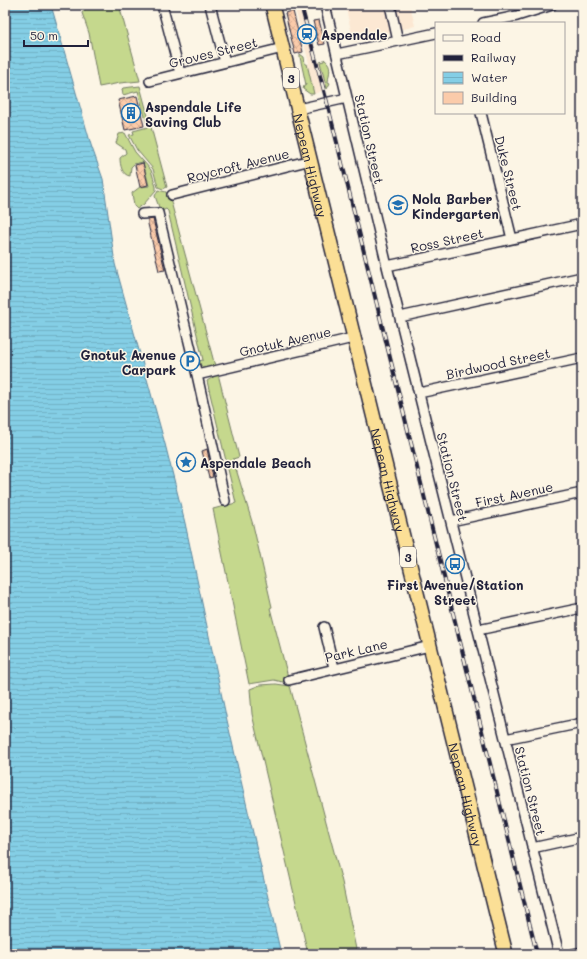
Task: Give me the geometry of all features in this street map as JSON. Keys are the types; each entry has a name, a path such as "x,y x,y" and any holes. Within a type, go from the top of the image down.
{"highway":[{"name":"Nepean Highway","path":"272,5 506,954"}],"street":[{"path":"162,5 180,73"},
{"path":"210,5 225,62"},
{"name":"Station Street","path":"325,5 387,266 558,954"},
{"path":"390,5 398,41"},
{"path":"488,22 517,16 552,5"},
{"path":"337,54 435,33"},
{"name":"Groves Street","path":"150,81 283,48"},
{"path":"298,109 347,98"},
{"name":"Duke Street","path":"480,114 512,239"},
{"name":"Roycroft Avenue","path":"172,195 311,160"},
{"path":"142,214 158,213 197,375 225,501"},
{"name":"Ross Street","path":"387,266 582,224"},
{"path":"400,317 582,277"},
{"name":"Gnotuk Avenue","path":"197,375 353,338"},
{"name":"Birdwood Street","path":"419,393 582,358"},
{"name":"First Avenue","path":"451,521 582,493"},
{"path":"478,630 582,608"},
{"path":"324,627 334,668"},
{"name":"Park Lane","path":"288,680 430,646"},
{"path":"505,739 582,723"},
{"path":"532,848 582,837"},
{"path":"573,954 582,952"}],"shaded area":[{"path":"294,5 304,5 317,62 320,62 327,89 314,94 307,64 309,63"},
{"path":"345,5 410,5 415,26 354,42"}],"green space":[{"path":"88,5 119,5 140,81 99,87 89,33 82,13"},
{"path":"300,54 304,57 305,64 307,64 314,94 310,94 303,89 306,85"},
{"path":"324,59 329,64 330,72 328,82 330,83 327,89 320,62 324,61"},
{"path":"140,86 167,187 163,189 158,187 153,169 137,150 129,135 134,134 133,131 148,127 138,91 123,95 122,89"},
{"path":"125,133 135,152 151,170 156,187 156,190 144,204 137,209 134,206 132,193 140,187 149,186 143,162 134,164 131,167 130,176 125,174 122,169 120,158 126,153 125,149 116,143 119,134"},
{"path":"158,190 166,192 168,198 170,198 215,366 205,368 200,365 199,361 203,360 168,211 166,209 162,211 160,210 155,196"},
{"path":"218,374 239,457 233,459 253,525 272,607 270,608 288,677 287,683 274,680 249,684 213,509 236,503 207,381"},
{"path":"276,684 290,686 342,882 357,954 308,954 252,714 250,689 260,685"}],"water":[{"path":"5,5 51,5 91,145 103,179 115,264 165,444 185,523 226,716 281,954 5,954"}],"building":[{"path":"293,11 303,52 295,54 285,13"},
{"path":"319,20 325,44 319,45 313,21"},
{"name":"Aspendale Life Saving Club","path":"137,96 144,126 125,130 118,100"},
{"path":"143,163 148,185 140,187 135,165"},
{"path":"153,219 165,270 159,271 148,224 148,220"},
{"path":"207,449 213,477 209,478 202,451"}],"railway":[{"path":"301,5 327,102 537,954"}],"place":[{"name":"Aspendale","path":"307,34"},
{"name":"Aspendale Life Saving Club","path":"131,113"},
{"name":"Nola Barber Kindergarten","path":"398,205"},
{"name":"Gnotuk Avenue Carpark","path":"190,361"},
{"name":"Aspendale Beach","path":"186,462"},
{"name":"First Avenue/Station Street","path":"455,564"}]}
